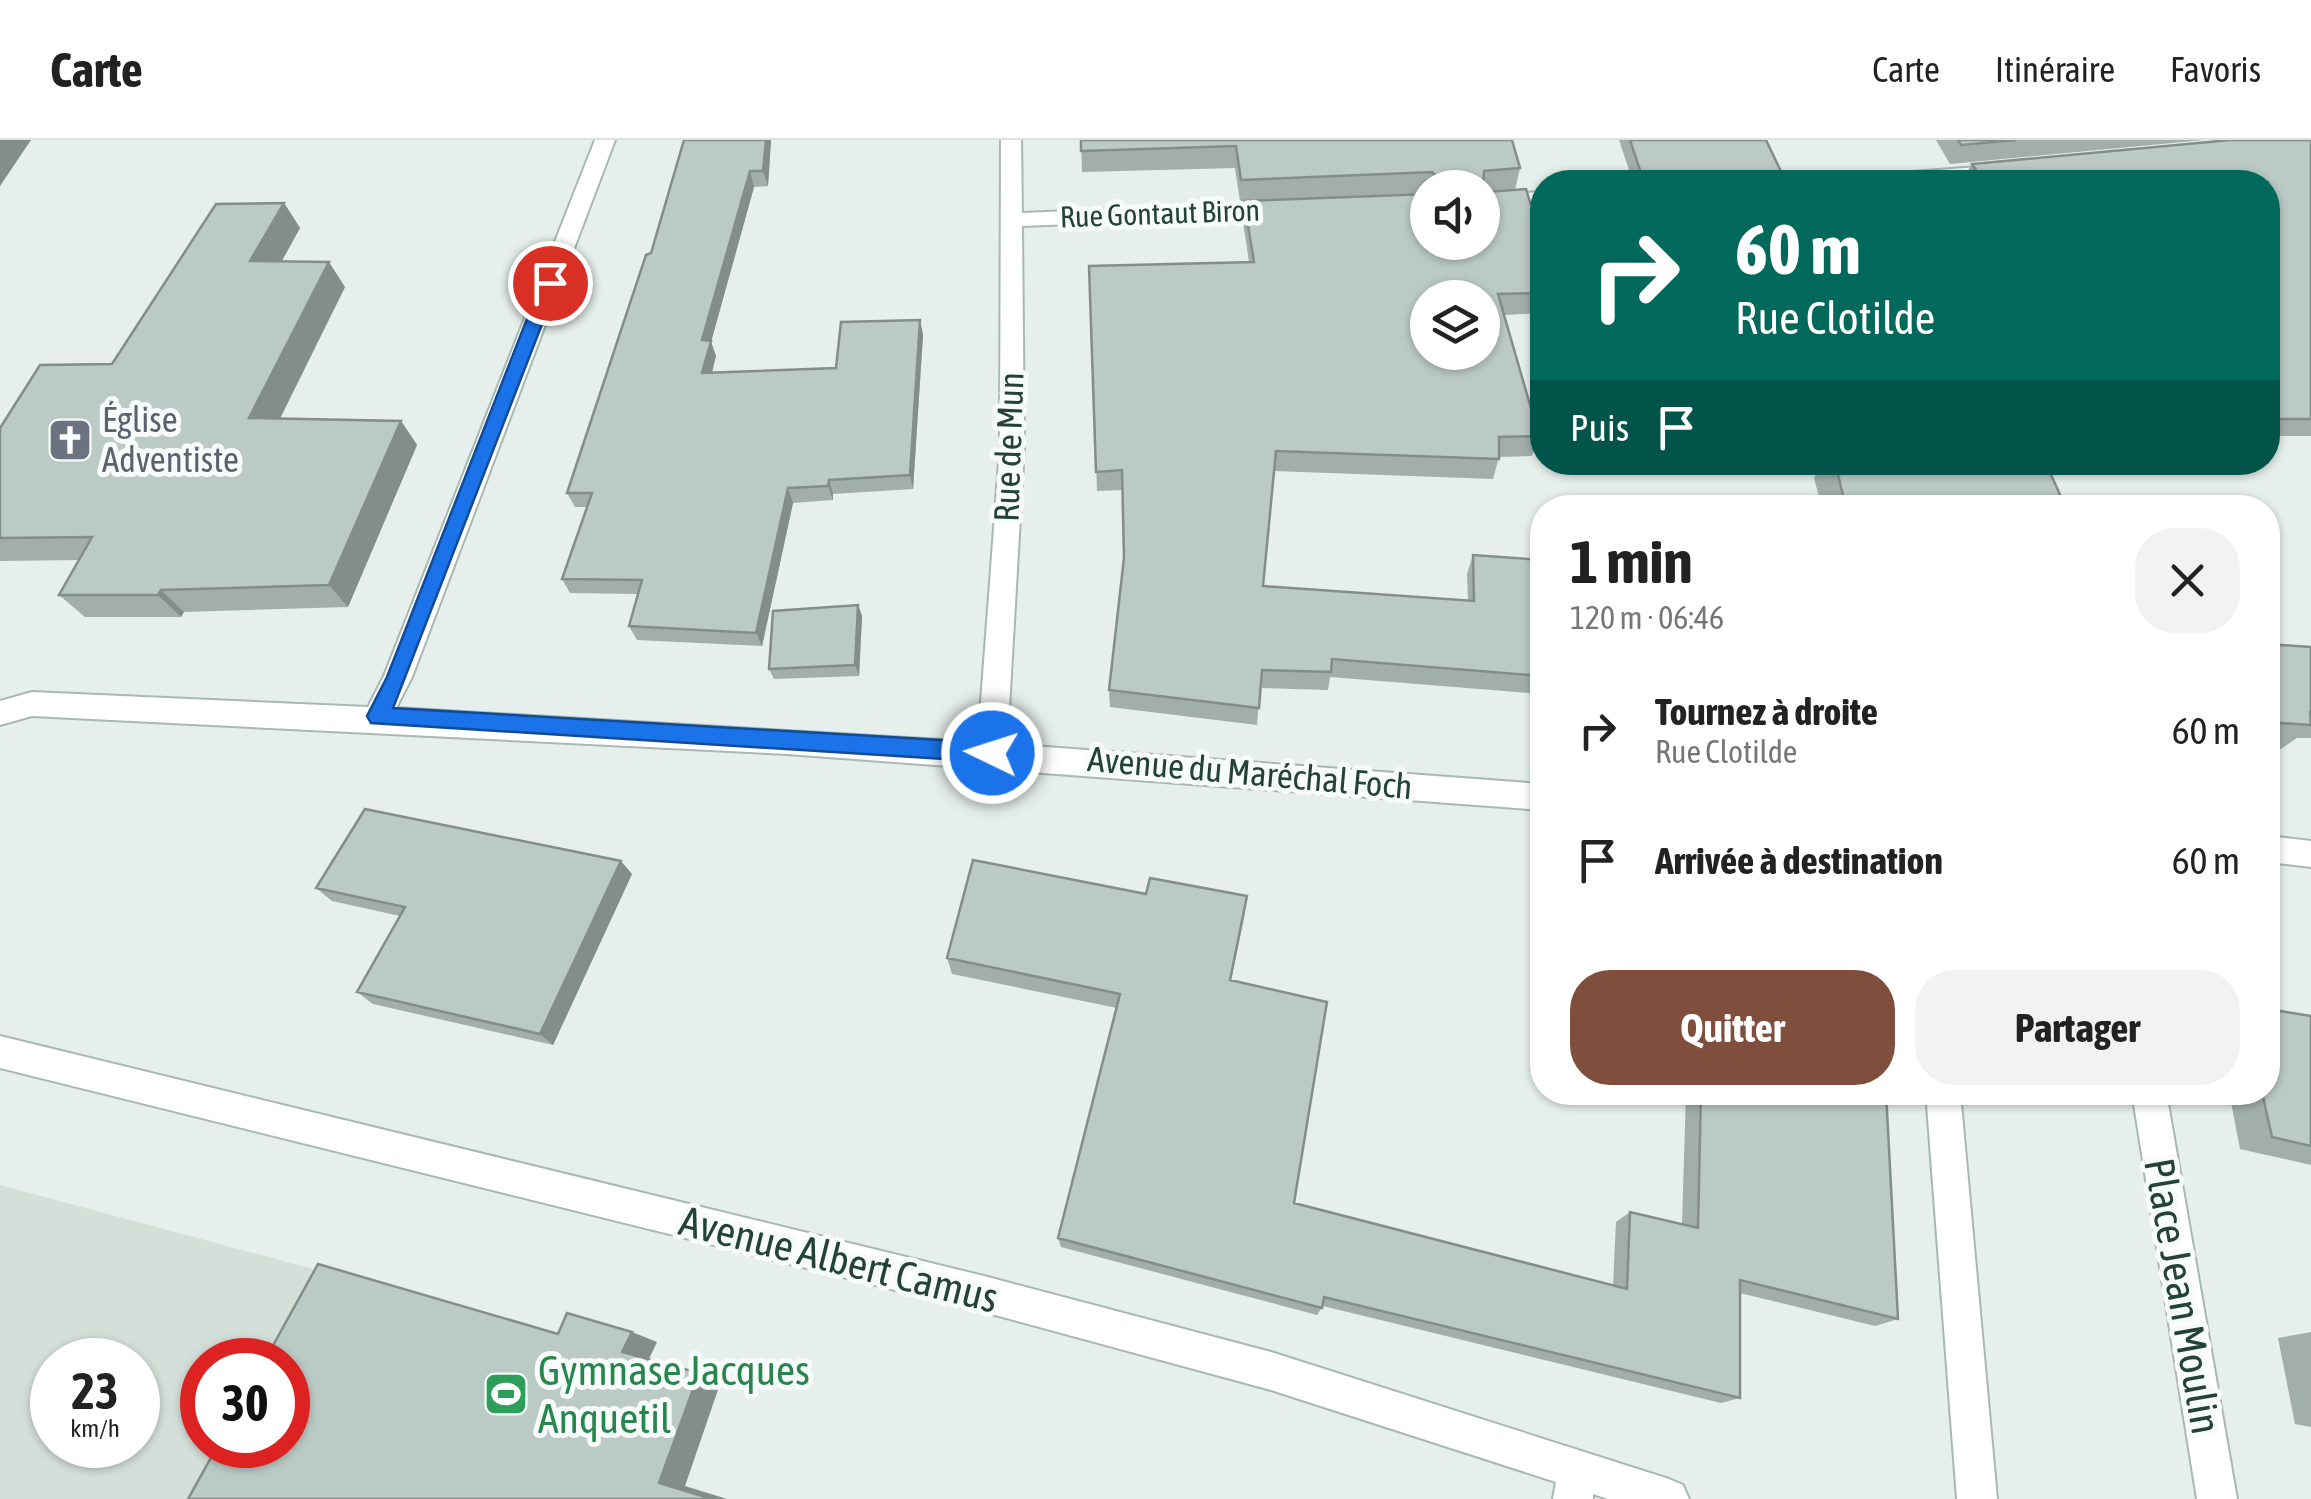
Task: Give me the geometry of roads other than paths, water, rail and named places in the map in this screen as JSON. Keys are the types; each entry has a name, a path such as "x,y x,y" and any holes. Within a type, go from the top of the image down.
{"street":[{"path":"378,716 398,677 605,140"},
{"name":"Rue de Mun","path":"992,753 1012,448 1011,140"},
{"path":"2011,170 2024,169"},
{"path":"1500,201 1530,200"},
{"name":"Rue Gontaut Biron","path":"1012,220 1308,208"},
{"name":"Avenue du Maréchal Foch","path":"0,712 32,704 378,716 992,753 1530,795"},
{"path":"2280,850 2311,854"},
{"name":"Avenue Albert Camus","path":"0,1052 984,1294 1271,1371 1575,1484 1669,1499"},
{"path":"1944,1105 1977,1499"},
{"name":"Place Jean Moulin","path":"2152,1105 2218,1499"}],"place":[{"name":"Église Adventiste","path":"70,440"},
{"name":"Gymnase Jacques Anquetil","path":"506,1394"}]}
